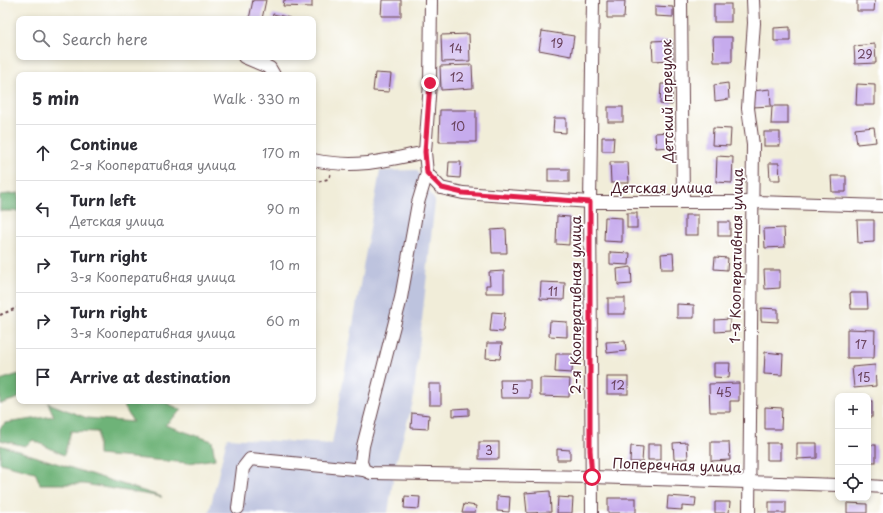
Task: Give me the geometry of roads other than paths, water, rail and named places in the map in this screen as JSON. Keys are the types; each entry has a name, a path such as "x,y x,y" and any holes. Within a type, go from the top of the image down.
{"street":[{"path":"368,471 361,462 363,446 401,298 418,203 427,173 425,152 430,83 431,0"},
{"name":"2-я Кооперативная улица","path":"592,513 590,450 590,202 593,0"},
{"name":"Детский переулок","path":"681,0 683,201"},
{"name":"1-я Кооперативная улица","path":"748,513 753,145 748,108 754,23 753,0"},
{"path":"251,60 270,68 272,72"},
{"path":"316,160 337,164 369,164 425,152"},
{"name":"Детская улица","path":"427,173 442,188 463,193 590,202 683,201 883,206"},
{"name":"Поперечная улица","path":"238,508 244,468 250,460 368,471 835,485"},
{"path":"871,486 883,486"}]}
